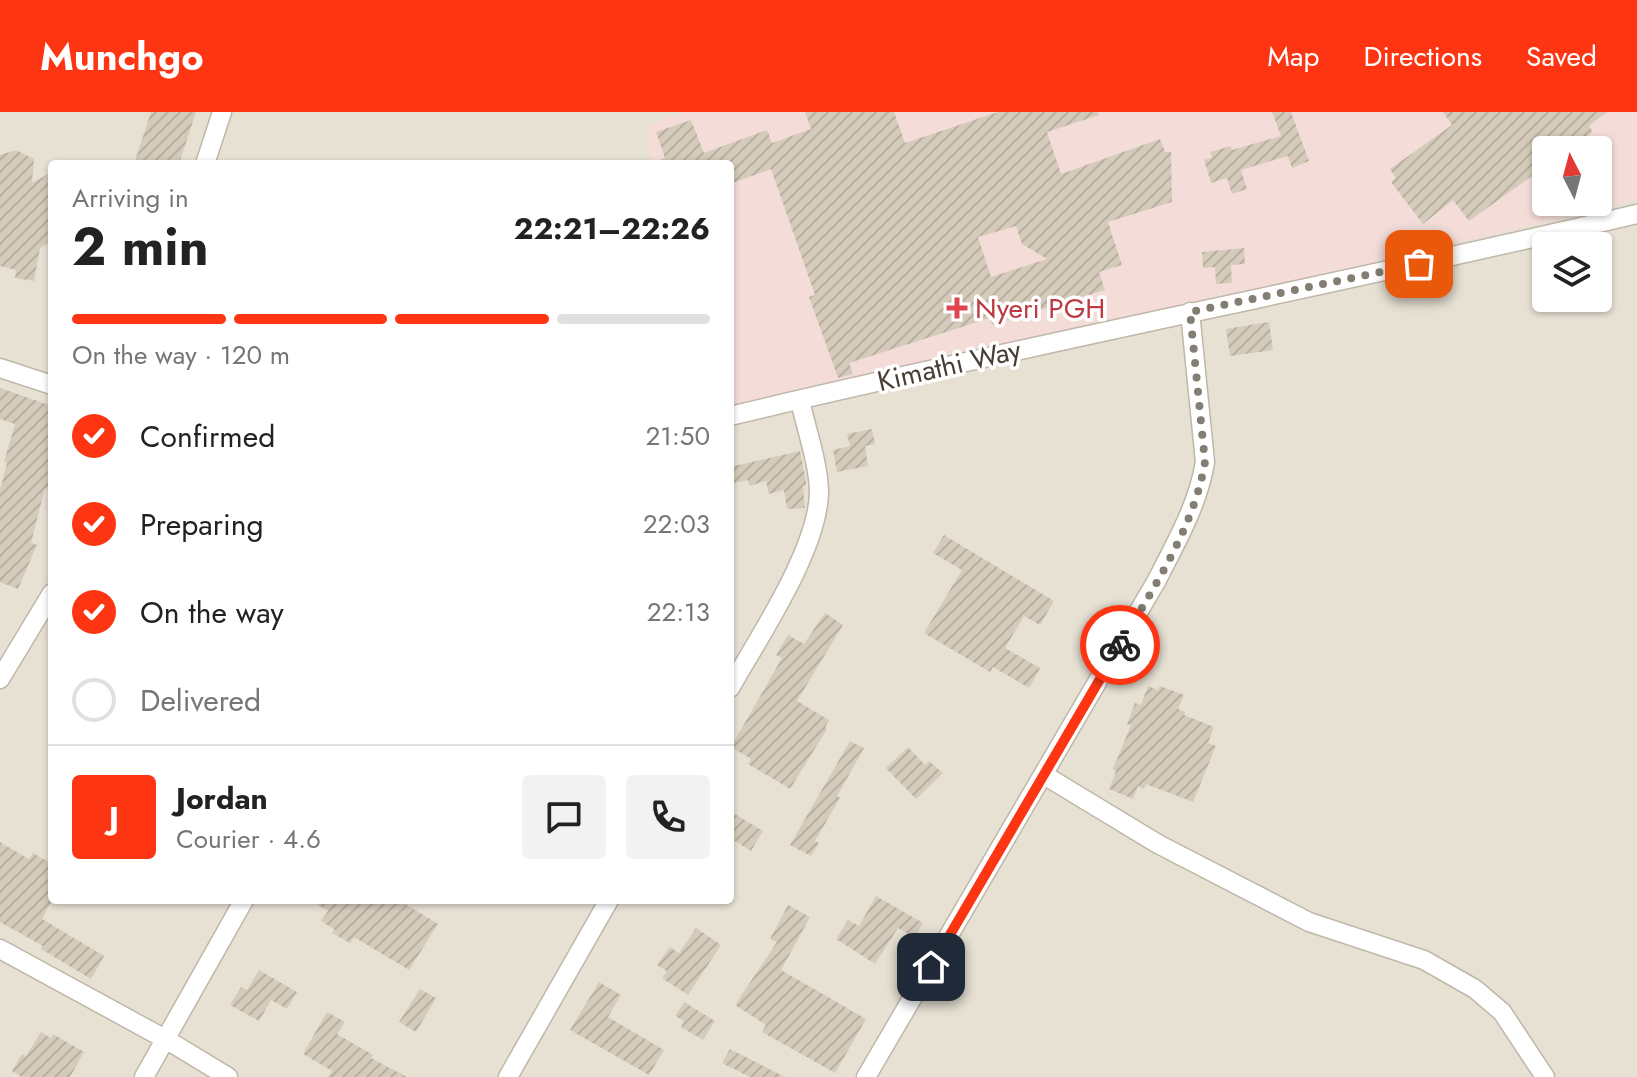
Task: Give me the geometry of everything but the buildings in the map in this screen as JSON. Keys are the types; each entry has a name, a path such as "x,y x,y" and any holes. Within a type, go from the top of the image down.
{"street":[{"path":"206,160 222,112"},
{"name":"Kimathi Way","path":"734,415 1637,214"},
{"path":"866,1077 1157,580 1201,487 1205,462 1190,312"},
{"path":"0,368 48,384"},
{"path":"734,681 809,544 819,494 818,475 800,400"},
{"path":"0,679 48,600"},
{"path":"1044,775 1158,844 1309,922 1424,960 1475,989 1502,1012 1545,1077"},
{"path":"144,1077 242,904"},
{"path":"508,1077 607,904"},
{"path":"0,949 167,1040 228,1077"}],"shaded area":[{"path":"0,112 1637,112 1637,1077 0,1077"},
{"name":"Nyeri PGH","path":"681,112 1637,112 1637,200 1612,206 1612,136 1532,136 1532,216 1570,216 734,414 734,160 650,160 650,126"}],"way so far":[{"path":"1120,645 1157,580 1201,487 1205,462 1190,312 1419,264"}],"place":[{"name":"Nyeri PGH","path":"957,308"}],"route":[{"path":"931,967 1120,645"}]}
